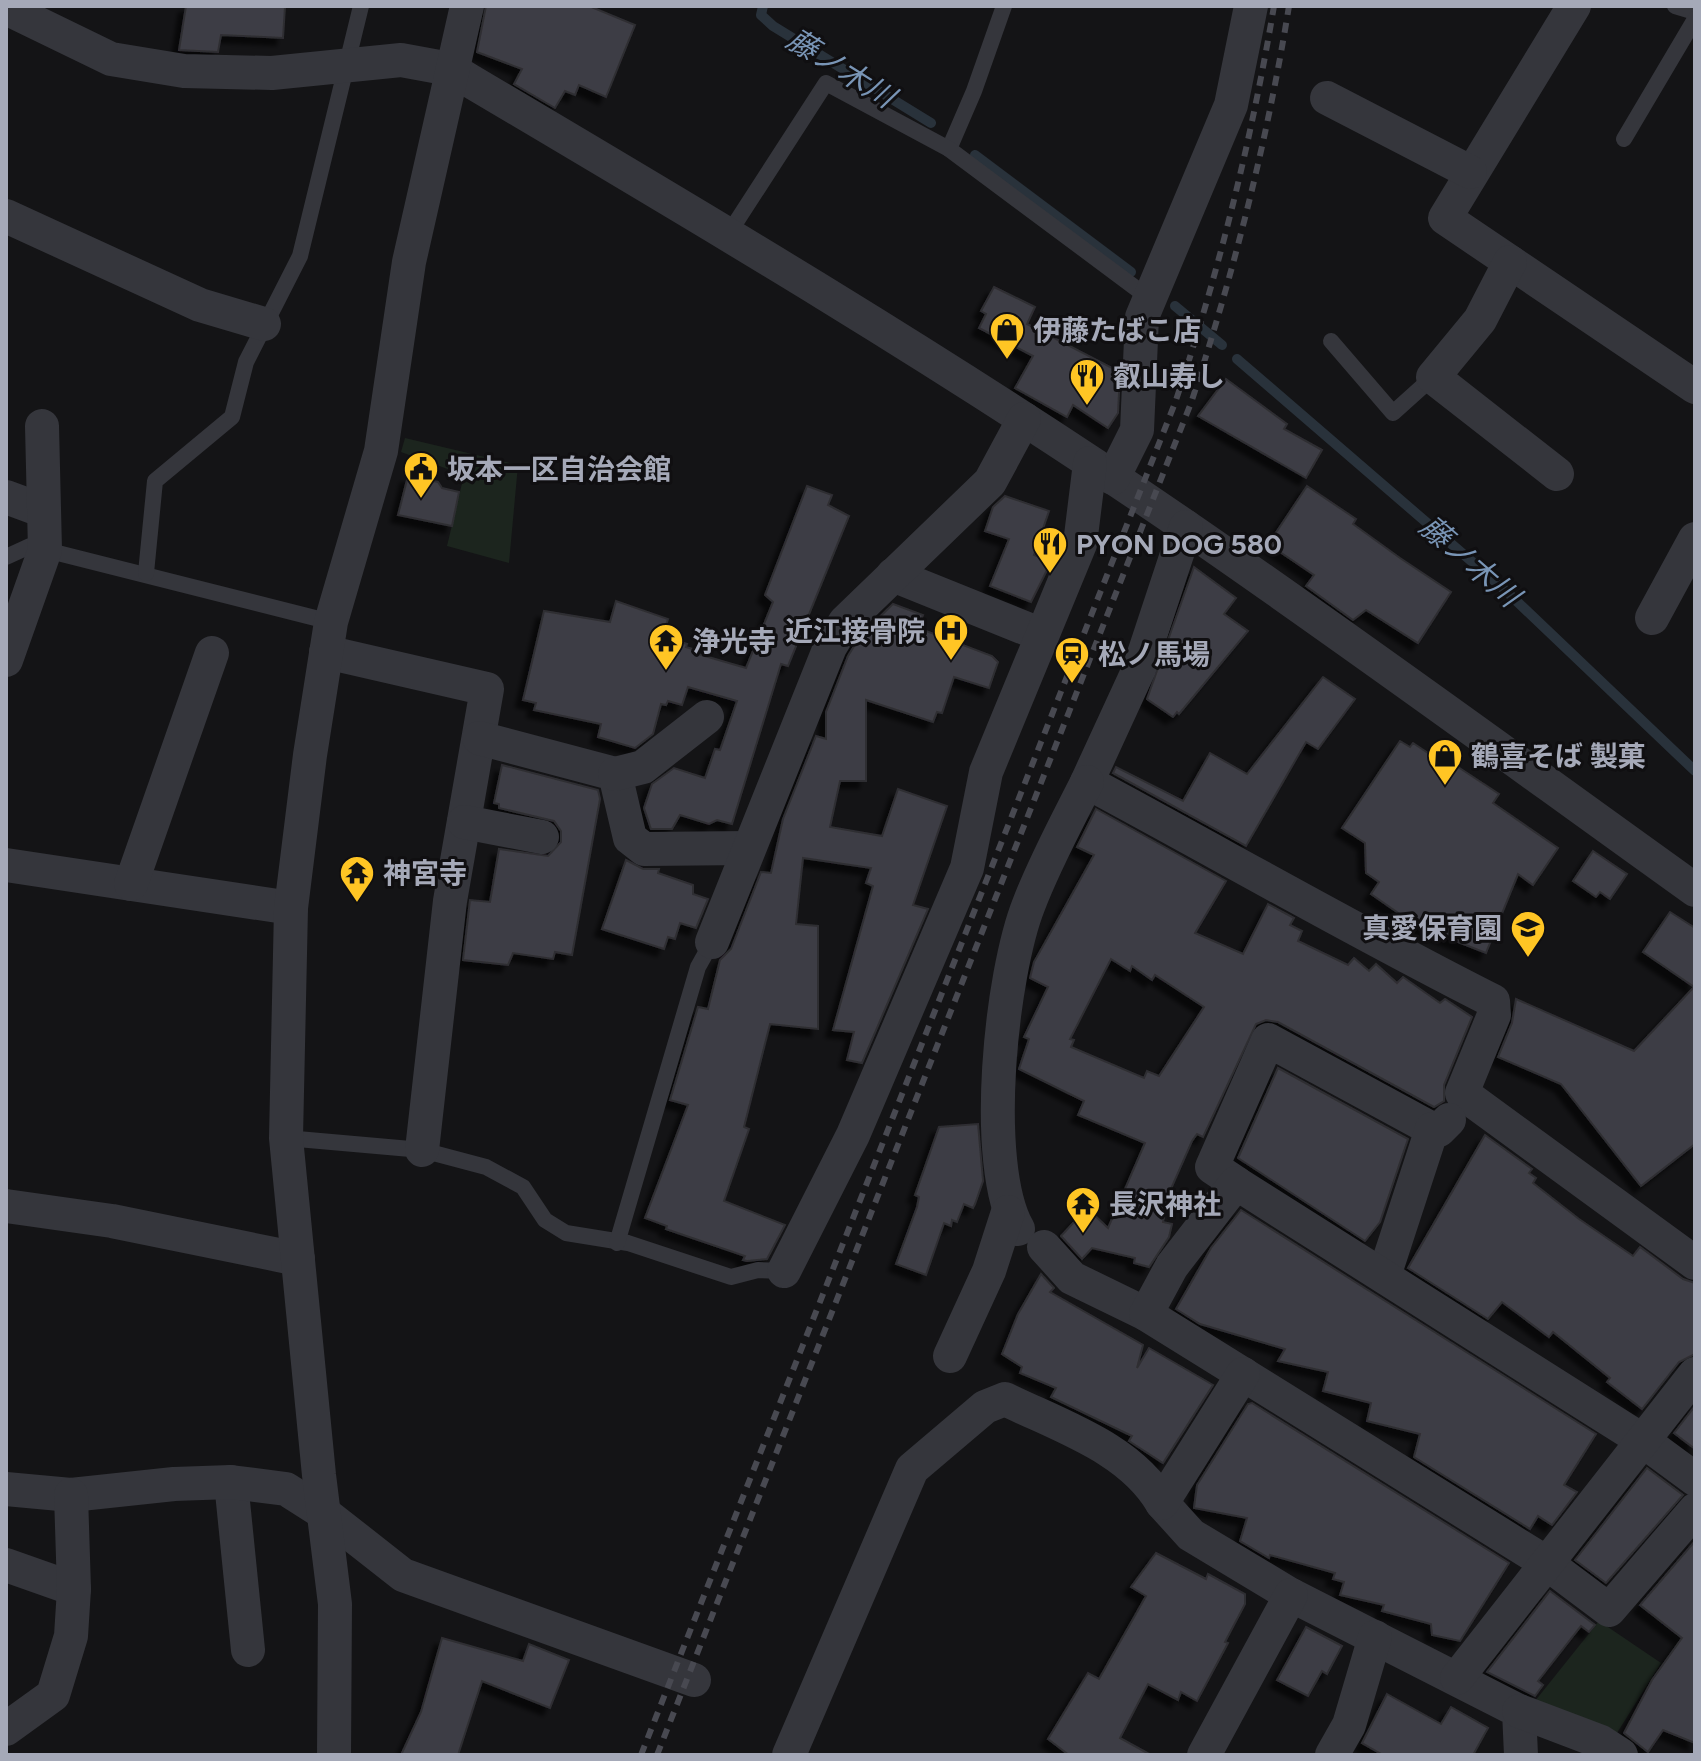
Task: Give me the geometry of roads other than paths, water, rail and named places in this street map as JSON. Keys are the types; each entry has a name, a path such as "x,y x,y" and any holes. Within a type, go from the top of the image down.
{"street":[{"path":"334,1755 335,1604 286,1138 291,908 329,637 381,451 409,262 450,69 467,6"},
{"path":"784,1271 853,1135 926,971 967,868 986,772 1080,544 1102,470 1137,430 1142,317 1231,105 1251,6"},
{"path":"1574,6 1470,172 1445,218 1695,387"},
{"path":"6,8 111,59 184,71 272,73 401,60 450,69 729,233 1102,470 1695,890"},
{"path":"1327,98 1470,172"},
{"path":"6,216 200,305 264,324"},
{"path":"1510,262 1480,320 1433,377 1557,474"},
{"path":"712,942 830,647 845,622 990,482 1024,419"},
{"path":"6,660 45,550 42,426"},
{"path":"6,497 44,511"},
{"path":"1186,527 1139,669 1027,907 1010,981 995,1114 1002,1194 1023,1229 1072,1278 1146,1314 1545,1562 1609,1610 1695,1510"},
{"path":"1652,618 1695,539"},
{"path":"893,575 1042,635"},
{"path":"329,637 487,689 450,901 422,1150"},
{"path":"131,884 212,653"},
{"path":"479,738 615,774 643,767 707,717"},
{"path":"615,774 630,838 644,849 749,848"},
{"path":"1087,782 1329,912 1381,945 1493,1001 1494,1015 1462,1093 1448,1122 1439,1130 1268,1040 1212,1167 1642,1440 1695,1479"},
{"path":"464,822 542,837"},
{"path":"6,865 291,908"},
{"path":"1462,1093 1695,1263"},
{"path":"1384,1276 1432,1129"},
{"path":"1146,1314 1172,1266 1236,1183"},
{"path":"6,1206 112,1221 298,1259"},
{"path":"950,1356 989,1271 1023,1229"},
{"path":"1162,1503 1243,1374"},
{"path":"1457,1678 1695,1374"},
{"path":"789,1755 912,1469 985,1407 1005,1399 1114,1453 1149,1481 1162,1503 1191,1535 1291,1595 1519,1711 1601,1742 1621,1755"},
{"path":"231,1482 248,1650"},
{"path":"6,1489 71,1495 231,1482 286,1489 324,1513 403,1575 694,1680"},
{"path":"11,1720 53,1695 71,1636 74,1589 71,1495"},
{"path":"6,1565 74,1589"},
{"path":"1204,1755 1291,1595"},
{"path":"1332,1755 1349,1725 1375,1637"},
{"path":"1519,1711 1521,1755"}],"lane":[{"path":"146,573 155,481 232,417 246,362 300,256 361,6"},
{"path":"949,149 974,91 1004,6"},
{"path":"1675,6 1695,12"},
{"path":"1624,139 1695,19"},
{"path":"729,233 826,83 949,149 1149,298"},
{"path":"1331,341 1393,413 1433,377"},
{"path":"6,557 30,546 146,573 329,637"},
{"path":"617,1243 698,967 712,942"},
{"path":"286,1138 422,1150 486,1167 523,1187 545,1220 566,1233 628,1243 731,1277 758,1270 784,1271"}],"waterway":[{"name":"藤ノ木川","path":"763,6 761,15 773,26 931,123"},
{"name":"藤ノ木川","path":"975,155 1131,272"},
{"name":"藤ノ木川","path":"1175,306 1222,345"},
{"name":"藤ノ木川","path":"1237,359 1506,591 1695,771"}],"railway":[{"path":"641,1755 1175,403 1206,305 1232,206 1274,6"},
{"path":"657,1755 1191,403 1248,206 1289,6"}],"place":[{"name":"伊藤たばこ店","path":"1007,361"},
{"name":"叡山寿し","path":"1087,407"},
{"name":"坂本一区自治会館","path":"421,500"},
{"name":"PYON DOG 580","path":"1050,575"},
{"name":"近江接骨院","path":"951,662"},
{"name":"浄光寺","path":"666,672"},
{"name":"松ノ馬場","path":"1072,685"},
{"name":"鶴喜そば 製菓","path":"1445,787"},
{"name":"神宮寺","path":"357,904"},
{"name":"真愛保育園","path":"1528,959"},
{"name":"長沢神社","path":"1083,1235"}]}
